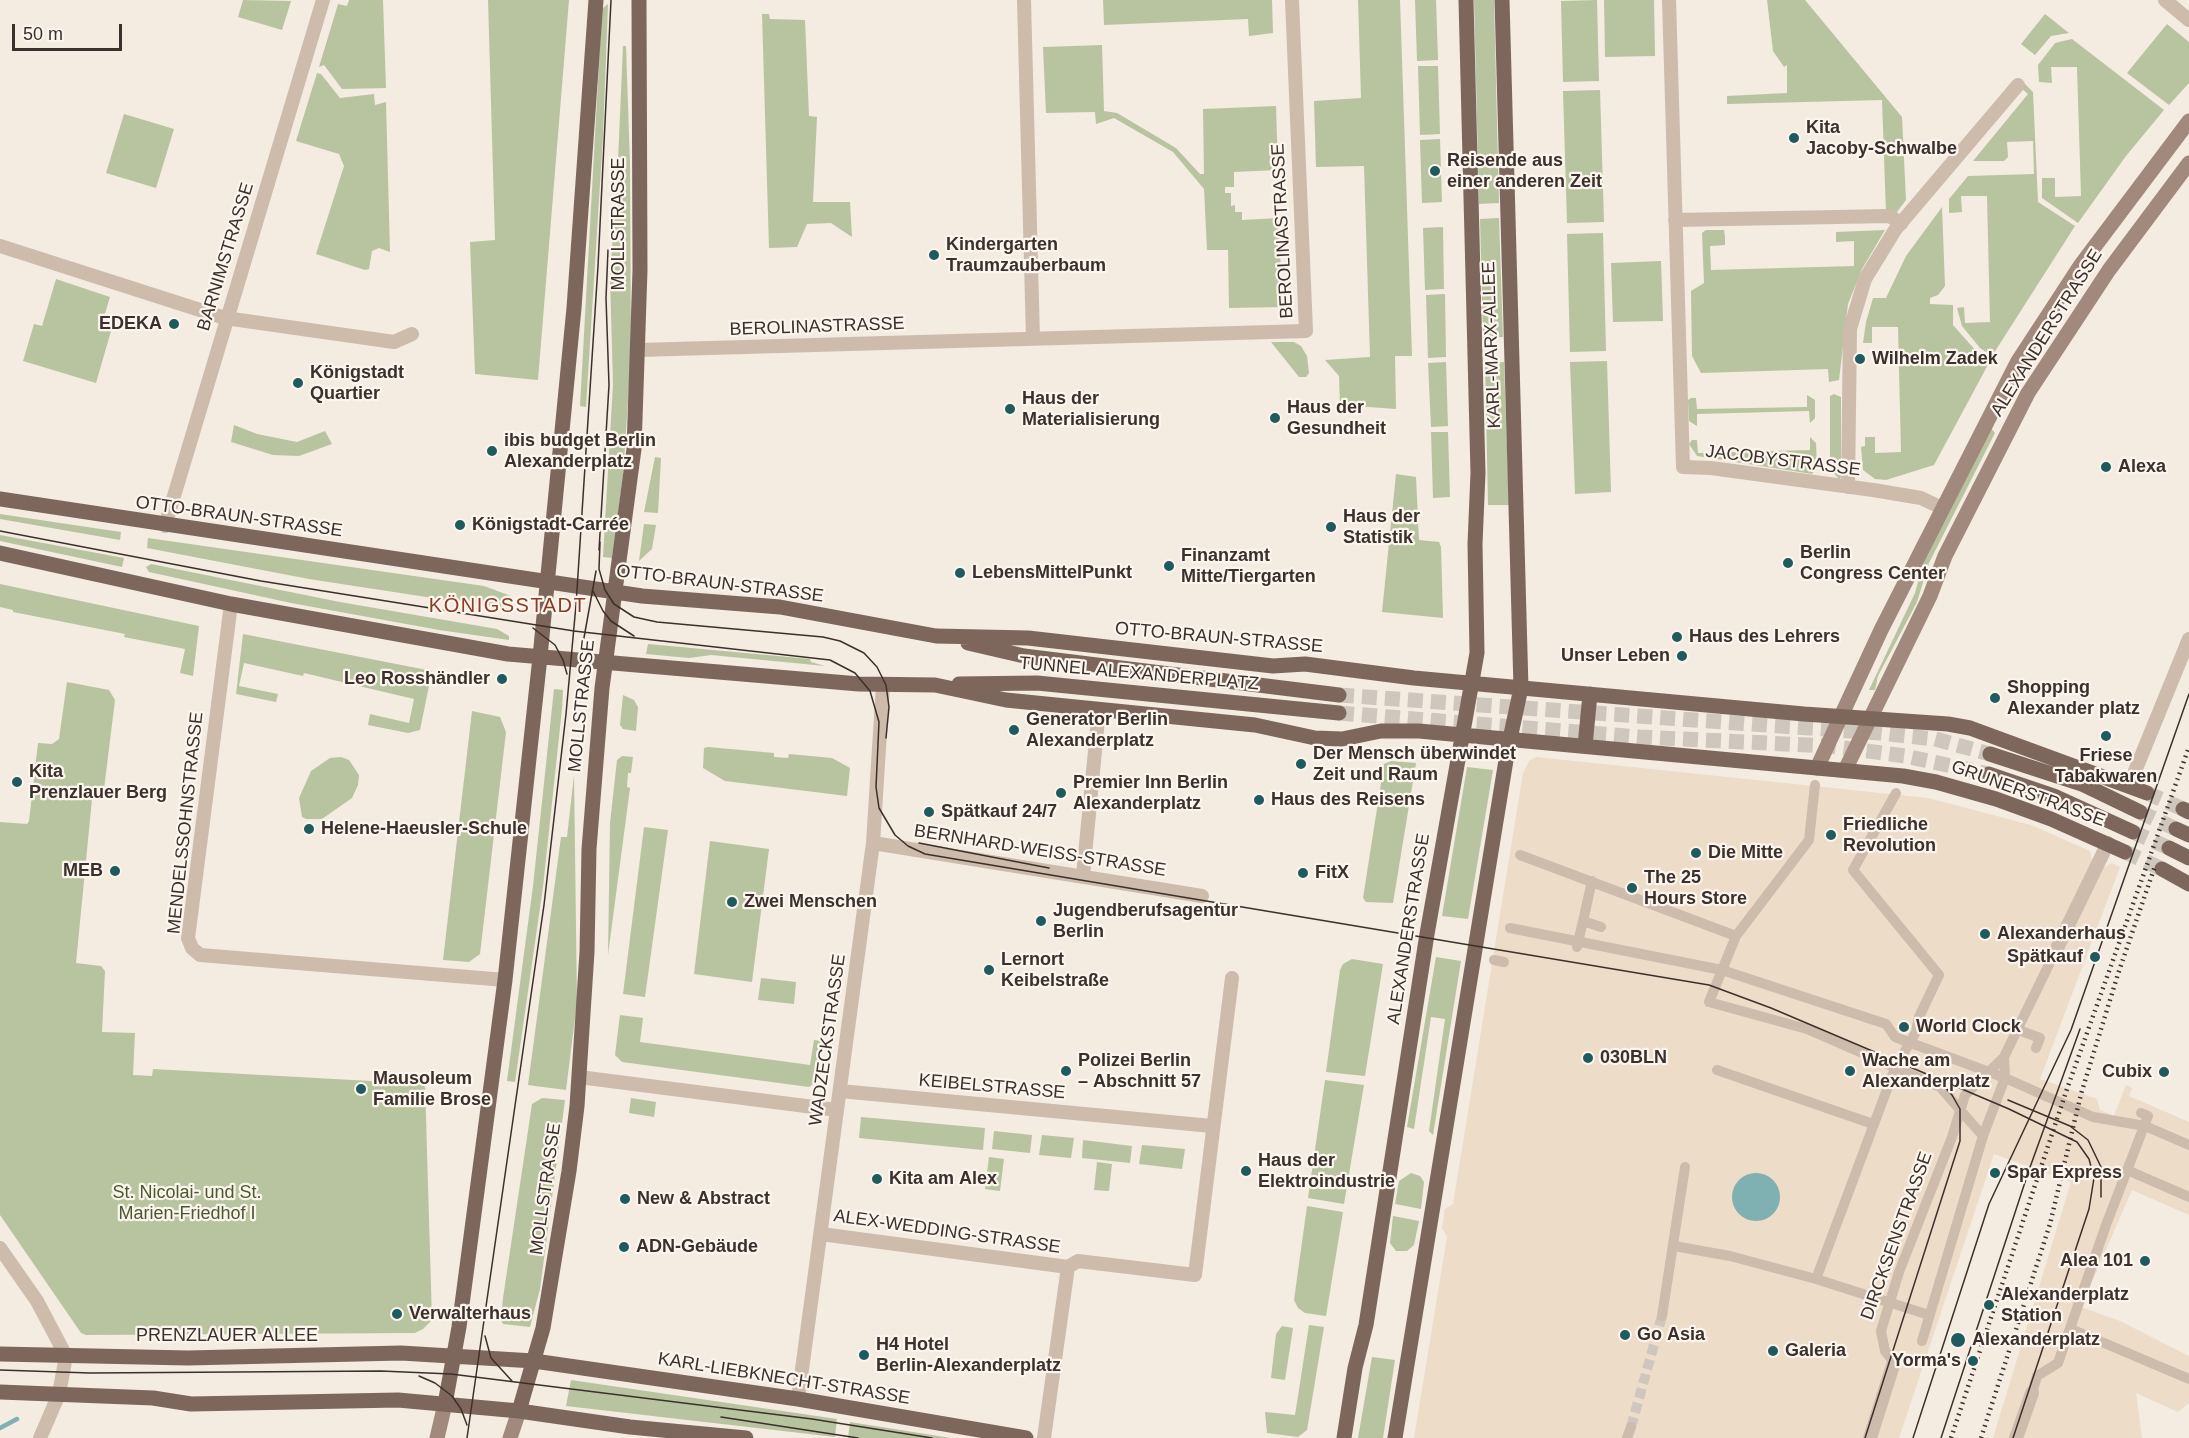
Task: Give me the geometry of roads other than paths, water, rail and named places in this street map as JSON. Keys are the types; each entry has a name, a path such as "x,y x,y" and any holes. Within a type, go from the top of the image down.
{"main road":[{"name":"MOLLSTRASSE","path":"445,1404 454,1355 505,980 540,657 574,308 596,0"},
{"name":"MOLLSTRASSE","path":"519,1411 534,1361 559,1242 579,1077 589,849 604,664 616,591 624,507 634,449 639,350 639,0"},
{"name":"KARL-MARX-ALLEE","path":"1466,0 1478,473 1475,544 1477,653 1473,683"},
{"name":"KARL-MARX-ALLEE","path":"1502,0 1521,688 1510,740"},
{"name":"ALEXANDERSTRASSE","path":"1817,768 1840,716 2003,388 2044,319 2124,205 2189,121"},
{"name":"ALEXANDERSTRASSE","path":"1845,770 1930,596 1945,556 2028,393 2109,270 2189,163"},
{"name":"OTTO-BRAUN-STRASSE","path":"0,499 165,526 642,596 780,607 936,636 1028,638 1273,666 1305,664 1473,683"},
{"path":"0,553 231,604 504,654 604,664 883,685 935,685 1006,700 1255,725 1330,739 1394,730 1845,770"},
{"name":"TUNNEL ALEXANDERPLATZ","path":"936,636 1024,656 1339,695"},
{"name":"TUNNEL ALEXANDERPLATZ","path":"935,685 1037,683 1339,713"},
{"path":"1473,683 1970,728 2147,793"},
{"name":"ALEXANDERSTRASSE","path":"1344,1438 1355,1368 1366,1325 1427,934 1473,683"},
{"path":"1585,746 1590,694"},
{"path":"1395,1438 1510,740"},
{"path":"1990,754 2082,784 2140,812"},
{"name":"GRUNERSTRASSE","path":"1845,770 1903,776 1946,785 2007,803 2125,852"},
{"path":"1989,774 2055,796 2133,832"},
{"path":"2169,849 2189,858"},
{"path":"2162,868 2189,884"},
{"name":"PRENZLAUER ALLEE","path":"0,1354 188,1358 454,1355 534,1361"},
{"name":"KARL-LIEBKNECHT-STRASSE","path":"534,1361 798,1399 1026,1438"},
{"path":"0,1392 153,1398 191,1404 398,1400 519,1411 630,1427 746,1438"},
{"path":"437,1438 445,1404"},
{"path":"510,1438 519,1411"}],"street":[{"name":"BARNIMSTRASSE","path":"165,526 225,318 323,0"},
{"path":"1024,0 1033,338"},
{"name":"BEROLINASTRASSE","path":"639,350 1306,331 1292,0"},
{"name":"JACOBYSTRASSE","path":"1669,0 1683,467 1711,468 1921,498 1942,508"},
{"path":"2165,0 2189,20"},
{"path":"1848,487 1850,329 1865,279 1901,224 2018,85"},
{"path":"1675,220 1890,216 1901,224"},
{"path":"0,246 225,318 394,342 412,334"},
{"name":"MENDELSSOHNSTRASSE","path":"231,604 188,938 192,948 200,955 505,980"},
{"path":"2129,786 2189,639"},
{"name":"WADZECKSTRASSE","path":"798,1399 873,843 883,685"},
{"path":"1083,876 1099,709"},
{"path":"1815,785 1809,840 1736,936 1709,1002 1807,1029 1940,1087 1983,1136"},
{"path":"1816,1279 1895,1068 1908,1042 1916,1032 1919,1017 1939,975 1853,870 1896,793"},
{"name":"BERNHARD-WEISS-STRASSE","path":"873,843 1202,896"},
{"name":"DIRCKSENSTRASSE","path":"1870,1438 1894,1362 1885,1351 1881,1331 1952,1137 1965,1095 2004,1057 2108,843"},
{"path":"1520,855 1592,880 1736,936"},
{"path":"1577,944 1592,880"},
{"path":"1582,921 1600,927"},
{"path":"1510,928 1577,944 1722,970 1886,1024 1895,1037 2095,1112 2145,1126 2189,1145"},
{"path":"1212,1126 1233,978"},
{"path":"2016,1029 2040,1038 2036,1048"},
{"name":"DIRCKSENSTRASSE","path":"1922,1341 1983,1136 2005,1078 2004,1057"},
{"path":"1718,1070 1809,1098 1873,1124"},
{"path":"579,1077 837,1110"},
{"name":"KEIBELSTRASSE","path":"840,1091 1212,1126"},
{"path":"2016,1438 2037,1376 2058,1363 2145,1126 2148,1116 2141,1113"},
{"name":"ALEX-WEDDING-STRASSE","path":"821,1234 1068,1267 1078,1261 1195,1275 1212,1126"},
{"path":"1662,1316 1666,1257 1674,1246 1685,1167"},
{"path":"2127,1170 2189,1197"},
{"path":"1674,1246 1730,1256 1816,1279 1929,1316"},
{"path":"0,1248 37,1301 66,1356 59,1394 40,1438"},
{"name":"ALEX-WEDDING-STRASSE","path":"1044,1438 1068,1267"},
{"path":"2071,1329 2188,1378"}],"water":[{"path":"1756,1173 1773,1180 1780,1197 1773,1214 1756,1221 1739,1214 1732,1197 1739,1180"}],"waterway":[{"path":"0,1428 17,1419"}],"tunnel":[{"path":"1339,695 1880,733 1935,739 1990,754"},
{"path":"1339,713 1640,737 1829,746 1905,756 1989,774"},
{"path":"2147,793 2183,809"},
{"path":"2140,812 2176,829"},
{"path":"2133,832 2169,848"},
{"path":"2125,852 2162,869"},
{"path":"1631,1427 1662,1316"}],"tram line":[{"path":"467,1438 544,905 566,714 576,605 598,266 611,0"},
{"path":"599,550 609,385 606,298 608,250"},
{"path":"0,531 261,581 574,631 830,660 855,673 870,691 879,722 876,787 879,808 895,835 908,846 925,854 1709,985 1771,1008 2009,1109 2077,1142 2089,1159 2094,1178 2089,1209 2013,1438"},
{"path":"600,542 599,569 605,590 614,604 634,617 657,622 823,637 840,641 864,653 877,667 886,685 889,707 886,738"},
{"path":"578,671 596,571"},
{"path":"593,591 611,621 634,636"},
{"path":"533,628 555,645 567,674"},
{"path":"1913,1438 1989,1204 2071,1030 2189,694"},
{"path":"919,843 1049,868"},
{"path":"1941,1438 2029,1170 2080,1029"},
{"path":"1865,1438 1960,1141 1960,1109 1952,1095 1940,1082"},
{"path":"2008,1100 2070,1126 2088,1140 2101,1167 2101,1197"},
{"path":"485,1336 491,1358 512,1381"},
{"path":"0,1370 90,1373 381,1371 451,1374 812,1419 932,1438"},
{"path":"419,1376 435,1383 452,1396 461,1409 467,1425"},
{"path":"721,1417 858,1438"}],"railway":[{"path":"1951,1438 2067,1089 2189,747"},
{"path":"1981,1438 2050,1224 2081,1094 2118,974 2155,866"}],"place":[{"name":"Kita Jacoby-Schwalbe","path":"1794,138"},
{"name":"Reisende aus einer anderen Zeit","path":"1435,171"},
{"name":"Kindergarten Traumzauberbaum","path":"934,255"},
{"name":"EDEKA","path":"174,324"},
{"name":"Wilhelm Zadek","path":"1860,359"},
{"name":"Königstadt Quartier","path":"298,383"},
{"name":"Haus der Materialisierung","path":"1010,409"},
{"name":"Haus der Gesundheit","path":"1275,418"},
{"name":"ibis budget Berlin Alexanderplatz","path":"492,451"},
{"name":"Alexa","path":"2106,467"},
{"name":"Königstadt-Carrée","path":"460,525"},
{"name":"Haus der Statistik","path":"1331,527"},
{"name":"Berlin Congress Center","path":"1788,563"},
{"name":"Finanzamt Mitte/Tiergarten","path":"1169,566"},
{"name":"LebensMittelPunkt","path":"960,573"},
{"name":"Haus des Lehrers","path":"1677,637"},
{"name":"Unser Leben","path":"1682,656"},
{"name":"Leo Rosshändler","path":"502,679"},
{"name":"Shopping Alexander platz","path":"1995,698"},
{"name":"Generator Berlin Alexanderplatz","path":"1014,730"},
{"name":"Friese Tabakwaren","path":"2106,736"},
{"name":"Der Mensch überwindet Zeit und Raum","path":"1301,764"},
{"name":"Kita Prenzlauer Berg","path":"17,782"},
{"name":"Premier Inn Berlin Alexanderplatz","path":"1061,793"},
{"name":"Haus des Reisens","path":"1259,800"},
{"name":"Spätkauf 24/7","path":"929,812"},
{"name":"Helene-Haeusler-Schule","path":"309,829"},
{"name":"Friedliche Revolution","path":"1831,835"},
{"name":"Die Mitte","path":"1696,853"},
{"name":"MEB","path":"115,871"},
{"name":"FitX","path":"1303,873"},
{"name":"The 25 Hours Store","path":"1632,888"},
{"name":"Zwei Menschen","path":"732,902"},
{"name":"Jugendberufsagentur Berlin","path":"1041,921"},
{"name":"Alexanderhaus","path":"1985,934"},
{"name":"Spätkauf","path":"2095,957"},
{"name":"Lernort Keibelstraße","path":"989,970"},
{"name":"World Clock","path":"1904,1027"},
{"name":"030BLN","path":"1588,1058"},
{"name":"Polizei Berlin – Abschnitt 57","path":"1066,1071"},
{"name":"Wache am Alexanderplatz","path":"1850,1071"},
{"name":"Cubix","path":"2164,1072"},
{"name":"Mausoleum Familie Brose","path":"361,1089"},
{"name":"Haus der Elektroindustrie","path":"1246,1171"},
{"name":"Spar Express","path":"1995,1173"},
{"name":"Kita am Alex","path":"877,1179"},
{"name":"New & Abstract","path":"625,1199"},
{"name":"ADN-Gebäude","path":"624,1247"},
{"name":"Alea 101","path":"2145,1261"},
{"name":"Alexanderplatz Station","path":"1989,1305"},
{"name":"Verwalterhaus","path":"397,1314"},
{"name":"Go Asia","path":"1625,1335"},
{"name":"Alexanderplatz","path":"1958,1340"},
{"name":"Galeria","path":"1773,1351"},
{"name":"H4 Hotel Berlin-Alexanderplatz","path":"864,1355"},
{"name":"Yorma's","path":"1973,1361"}],"district":[{"name":"KÖNIGSSTADT","path":"508,606"}],"park label":[{"name":"St. Nicolai- und St. Marien-Friedhof I","path":"187,1203"}]}
